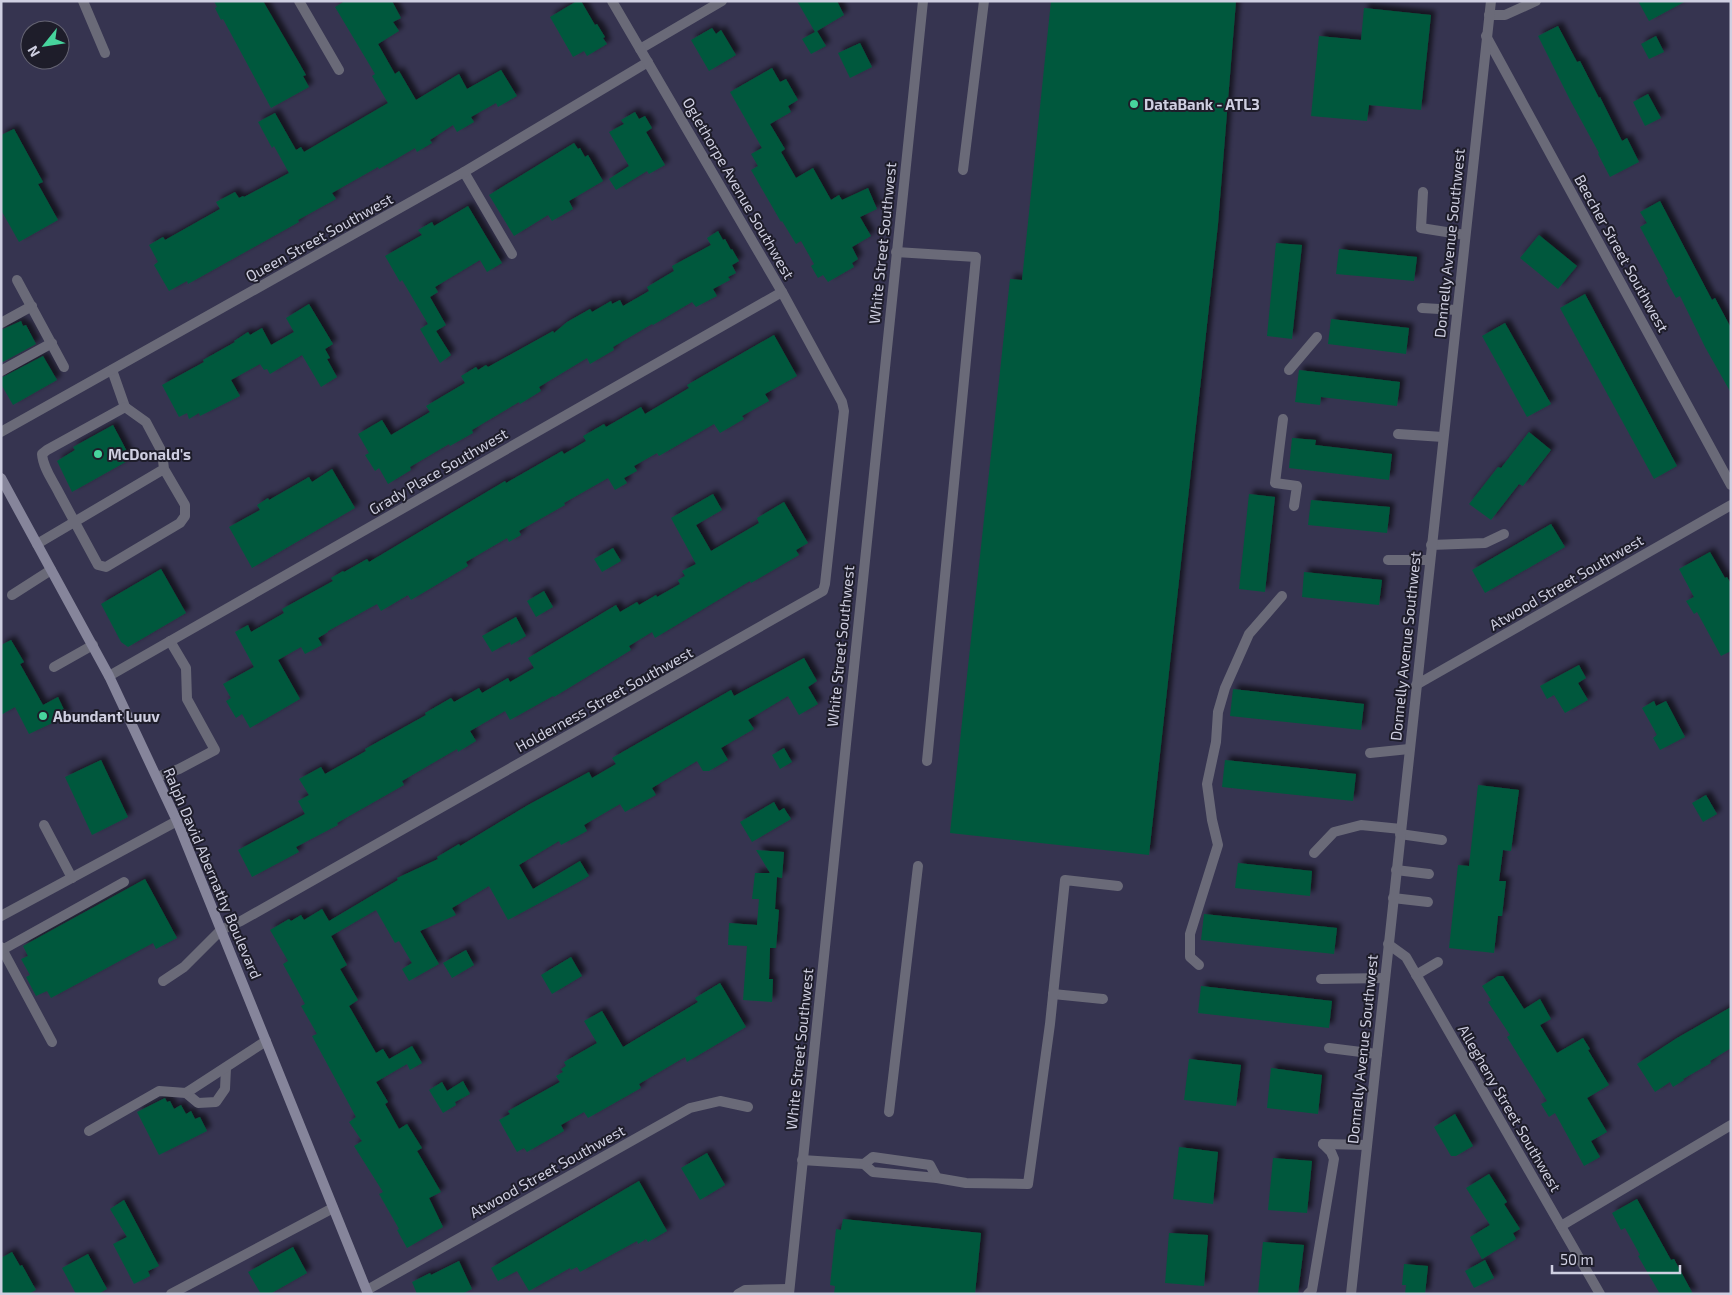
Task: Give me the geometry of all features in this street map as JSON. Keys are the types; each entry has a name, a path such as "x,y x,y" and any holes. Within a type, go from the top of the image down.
{"main road":[{"name":"Ralph David Abernathy Boulevard","path":"1,478 110,676 177,821 367,1292"}],"street":[{"path":"83,1 105,53"},
{"path":"299,1 339,70"},
{"name":"Oglethorpe Avenue Southwest","path":"612,1 782,292 837,391"},
{"path":"640,49 722,1"},
{"name":"White Street Southwest","path":"789,1291 923,1"},
{"path":"964,170 984,1"},
{"name":"Donnelly Avenue Southwest","path":"1351,1294 1491,1"},
{"path":"1489,15 1505,15 1536,1"},
{"name":"Beecher Street Southwest","path":"1486,36 1731,485"},
{"name":"Queen Street Southwest","path":"1,432 464,172 648,62"},
{"path":"464,172 512,254"},
{"path":"1423,192 1421,228 1465,234"},
{"path":"896,252 976,257 928,761"},
{"path":"17,280 64,367"},
{"name":"Grady Place Southwest","path":"110,676 782,292"},
{"path":"1,323 32,306"},
{"path":"1422,308 1457,310"},
{"path":"1289,370 1317,337"},
{"path":"1,371 52,343"},
{"path":"112,370 125,407 146,422 162,452 164,469 185,505 185,516 180,523 106,567 98,565 42,463 42,454 125,407"},
{"name":"Holderness Street Southwest","path":"222,930 823,591 844,410 837,391"},
{"path":"1283,419 1275,483 1297,486 1294,506"},
{"path":"1398,434 1443,437"},
{"path":"38,544 164,469"},
{"name":"Atwood Street Southwest","path":"1416,685 1731,505"},
{"path":"1432,545 1485,543 1504,534"},
{"path":"1388,560 1430,560"},
{"path":"12,595 51,570"},
{"path":"1199,965 1190,957 1190,934 1218,845 1207,784 1216,742 1218,712 1225,688 1249,634 1282,596"},
{"path":"157,777 179,769 215,750 187,698 186,668 170,642"},
{"path":"54,667 93,645"},
{"path":"1370,753 1409,749"},
{"path":"1,916 177,821"},
{"path":"44,825 72,878"},
{"path":"1314,854 1334,832 1361,825 1442,840"},
{"path":"889,1112 918,866"},
{"path":"1396,870 1429,874"},
{"path":"802,1160 864,1164 873,1157 930,1165 937,1178 966,1183 1028,1184 1053,994 1065,880 1118,886"},
{"path":"52,1042 2,948 124,882"},
{"path":"1393,898 1428,902"},
{"path":"163,981 184,967 222,930"},
{"name":"Allegheny Street Southwest","path":"1388,944 1406,957 1600,1294"},
{"path":"1416,975 1438,962"},
{"path":"1321,978 1385,978"},
{"path":"1053,994 1103,999"},
{"path":"186,1093 266,1041"},
{"path":"1329,1048 1376,1054"},
{"path":"89,1131 159,1090 186,1093 198,1103 216,1102 225,1089 226,1068"},
{"name":"Atwood Street Southwest","path":"367,1292 690,1108 720,1101 748,1107"},
{"path":"1561,1226 1731,1125"},
{"path":"1308,1294 1312,1290 1334,1159 1331,1152 1323,1144 1367,1145"},
{"path":"171,1294 333,1208"},
{"path":"738,1294 745,1290 789,1291"}],"building":[{"path":"214,1 263,1 306,75 303,76 309,87 271,108 223,19 221,20"},
{"path":"345,1 392,1 401,18 393,22 399,31 378,44 395,74 399,71 416,100 459,74 467,89 501,70 517,96 498,107 496,103 471,117 474,122 457,132 453,125 430,140 432,143 417,152 415,148 379,169 378,167 332,193 336,199 298,220 299,222 188,284 187,281 169,291 154,265 158,262 149,245 163,237 165,240 220,209 216,202 235,192 239,198 244,197 289,173 274,146 272,148 258,122 275,113 296,150 301,147 304,152 388,103 372,76 375,74 335,7"},
{"path":"577,1 581,1 595,25 597,24 605,37 603,38 607,44 587,56 584,51 573,57 550,17"},
{"path":"797,1 837,1 844,15 817,31 826,46 811,54 802,39 815,32"},
{"path":"1051,1 1236,1 1218,224 1149,855 950,833 1010,279 1022,280"},
{"path":"1638,1 1686,1 1649,21"},
{"path":"1364,8 1431,15 1421,110 1369,105 1367,121 1311,116 1319,36 1361,40"},
{"path":"1558,26 1577,62 1580,61 1622,141 1627,138 1639,162 1610,177 1538,36"},
{"path":"712,28 716,34 721,30 736,55 709,71 691,40"},
{"path":"1656,36 1664,52 1649,59 1641,44"},
{"path":"860,43 872,67 850,78 838,53"},
{"path":"772,68 780,82 786,79 798,100 788,106 791,112 770,124 785,149 781,152 796,178 813,168 831,200 839,195 842,200 868,188 877,209 860,217 871,236 852,247 858,259 852,263 854,267 828,282 823,275 818,278 811,266 814,264 801,241 796,244 751,170 758,166 751,154 762,148 730,92"},
{"path":"1648,94 1661,118 1645,126 1633,102"},
{"path":"635,112 639,119 645,116 652,128 646,132 665,165 649,174 647,171 616,190 609,179 629,166 609,132 624,124 621,120"},
{"path":"14,129 43,182 38,184 58,220 19,242 1,210 1,135"},
{"path":"574,143 578,149 580,148 585,157 588,155 603,181 569,201 573,209 552,221 548,215 514,236 489,195"},
{"path":"1660,201 1712,300 1715,298 1731,328 1731,393 1705,347 1680,296 1676,298 1666,280 1668,279 1640,227 1647,223 1640,212"},
{"path":"468,206 502,263 487,272 480,260 435,287 438,292 430,297 446,325 436,331 451,355 440,363 420,329 428,324 402,280 400,282 385,256 422,235 418,230 432,222 434,226"},
{"path":"718,231 739,261 732,265 736,273 728,277 730,280 713,289 717,296 696,307 692,302 613,347 614,350 590,364 587,358 539,387 541,391 472,430 473,433 450,446 449,444 410,467 411,470 388,484 379,468 375,471 365,455 369,453 358,434 382,420 391,435 430,412 426,406 465,383 461,376 476,367 478,370 486,365 488,367 553,331 554,333 567,322 590,309 592,312 611,301 612,304 620,300 623,306 649,291 647,287 674,271 672,266 711,245 707,238"},
{"path":"1539,235 1577,266 1558,289 1520,258"},
{"path":"1276,243 1302,245 1292,339 1267,336"},
{"path":"1339,249 1417,257 1414,281 1336,274"},
{"path":"1585,294 1677,466 1654,479 1560,308"},
{"path":"309,304 333,344 325,349 330,358 327,359 337,377 321,387 302,355 270,374 260,364 231,380 240,396 200,416 199,413 189,419 187,413 179,417 162,385 204,362 203,360 235,342 248,332 250,335 262,328 271,345 294,332 286,318"},
{"path":"1331,319 1409,328 1406,354 1328,344"},
{"path":"21,321 23,326 26,325 36,344 1,363 1,330"},
{"path":"1505,323 1551,404 1527,417 1482,336"},
{"path":"774,335 797,376 765,394 769,401 742,416 744,419 720,433 714,424 659,456 657,453 634,466 637,471 624,478 627,483 615,490 608,478 519,531 521,535 509,542 507,538 466,562 468,566 411,600 408,595 381,611 377,604 318,638 322,645 305,654 301,647 278,660 300,699 250,728 242,714 236,718 226,701 231,698 223,684 254,667 235,632 248,625 251,632 284,613 282,609 333,581 331,578 343,571 367,559 369,562 505,481 506,483 562,451 564,454 586,441 583,436 604,424 606,427 641,407 645,414 689,388 687,385"},
{"path":"43,356 57,380 13,405 1,384 1,378"},
{"path":"1299,370 1400,382 1397,406 1321,397 1320,405 1295,402"},
{"name":"McDonald's","path":"113,425 131,459 72,492 57,461 75,450 73,447"},
{"path":"1529,432 1551,450 1523,486 1519,484 1491,520 1469,504 1498,467 1501,468"},
{"path":"1292,438 1316,440 1315,445 1392,454 1389,480 1289,468"},
{"path":"332,469 355,508 252,568 229,527 260,510 257,505 268,498 269,500 309,477 312,482"},
{"path":"713,494 722,510 696,525 711,551 759,523 757,518 784,502 808,543 796,550 799,555 751,583 750,581 655,638 652,632 629,646 631,650 554,697 510,720 505,711 470,731 476,741 458,752 457,749 402,781 404,785 337,823 338,825 296,847 299,852 252,877 238,850 305,814 298,801 309,795 299,779 321,767 325,774 426,715 425,713 451,698 454,702 479,688 482,693 508,678 510,682 534,668 528,658 616,605 620,612 637,602 639,605 656,595 657,597 680,584 678,580 685,576 682,571 696,564 671,518"},
{"path":"1249,494 1275,497 1265,592 1239,589"},
{"path":"1311,500 1390,507 1387,533 1308,525"},
{"path":"1551,524 1565,547 1485,593 1472,570"},
{"path":"613,548 621,561 602,572 594,559"},
{"path":"1710,552 1725,578 1727,577 1731,584 1731,651 1721,656 1697,612 1694,614 1686,601 1694,597 1679,569"},
{"path":"161,569 186,613 128,647 121,642 101,604"},
{"path":"1304,572 1382,580 1379,605 1302,597"},
{"path":"544,591 553,607 536,617 527,601"},
{"path":"516,617 526,636 511,645 510,642 492,652 482,636"},
{"path":"11,640 24,662 20,664 43,705 58,697 67,716 29,734 15,707 1,715 1,645"},
{"path":"804,658 817,681 808,687 818,704 799,715 788,696 748,720 754,729 721,748 728,760 709,771 703,771 697,761 652,788 656,795 625,812 620,804 584,825 587,831 561,845 559,841 519,865 533,889 580,861 589,876 508,920 489,886 452,908 456,915 420,931 439,964 409,981 402,969 412,963 399,941 395,943 376,910 331,936 347,965 340,969 358,1000 349,1006 376,1053 383,1049 389,1059 412,1046 422,1063 410,1070 407,1064 376,1082 388,1102 385,1104 399,1129 407,1124 422,1148 417,1151 441,1192 429,1198 443,1227 407,1248 397,1230 399,1229 379,1194 383,1192 354,1146 362,1141 349,1122 356,1117 312,1036 317,1034 301,1006 305,1004 283,964 288,961 270,930 289,919 291,921 301,915 304,920 322,909 329,921 398,880 397,878 438,859 437,857 459,844 460,846 528,805 589,772 592,778 616,764 612,758 731,690 734,696"},
{"path":"1579,665 1586,678 1578,683 1588,700 1565,713 1554,695 1547,699 1540,686"},
{"path":"1233,689 1364,704 1361,730 1230,716"},
{"path":"1654,701 1656,706 1666,701 1685,737 1660,750 1653,738 1657,735 1642,708"},
{"path":"784,748 792,762 780,769 772,755"},
{"path":"101,760 128,817 92,835 65,777"},
{"path":"1225,760 1356,774 1353,801 1222,787"},
{"path":"1478,785 1519,790 1511,851 1503,850 1499,881 1506,881 1502,916 1498,916 1494,953 1449,948 1458,865 1469,866"},
{"path":"1706,795 1717,814 1703,822 1692,803"},
{"path":"774,802 779,811 784,808 791,819 752,842 740,822"},
{"path":"756,850 784,852 782,878 777,877 775,909 779,910 776,948 770,948 769,979 773,979 772,1002 743,1000 747,946 728,945 729,923 757,925 759,899 752,899 755,873 770,873"},
{"path":"1238,863 1312,871 1310,896 1235,888"},
{"path":"145,879 177,938 156,949 153,943 51,998 47,991 36,996 26,977 30,975 21,959 28,956 23,946"},
{"path":"1204,914 1337,928 1334,954 1201,940"},
{"path":"466,950 474,965 452,978 443,963"},
{"path":"571,957 582,976 552,994 541,975"},
{"path":"1498,976 1503,976 1524,1009 1540,999 1551,1019 1540,1025 1557,1053 1583,1038 1609,1085 1587,1098 1607,1132 1591,1141 1600,1157 1584,1166 1555,1113 1549,1117 1541,1104 1547,1101 1507,1037 1510,1035 1488,1002 1491,1000 1482,986"},
{"path":"720,983 746,1027 687,1062 685,1057 639,1084 641,1088 588,1118 584,1112 561,1125 564,1131 527,1152 524,1148 517,1152 499,1120 510,1114 508,1111 560,1082 556,1076 563,1072 561,1069 566,1066 564,1062 597,1043 584,1021 602,1011 623,1047 698,1002 695,998"},
{"path":"1201,986 1332,1001 1329,1028 1198,1013"},
{"path":"1731,1007 1731,1048 1673,1087 1670,1082 1655,1092 1637,1064"},
{"path":"1189,1059 1241,1065 1236,1106 1184,1100"},
{"path":"1271,1068 1322,1075 1318,1114 1267,1108"},
{"path":"463,1081 470,1094 455,1102 456,1105 443,1113 429,1090 442,1082 447,1091"},
{"path":"165,1098 167,1102 170,1101 174,1109 181,1105 186,1114 191,1111 195,1119 200,1117 207,1131 159,1155 137,1112"},
{"path":"1455,1114 1473,1146 1456,1156 1451,1156 1434,1127"},
{"path":"1179,1147 1218,1152 1213,1204 1173,1199"},
{"path":"707,1153 725,1185 700,1200 681,1168"},
{"path":"1273,1158 1312,1161 1307,1213 1268,1210"},
{"path":"1489,1174 1507,1202 1504,1204 1520,1229 1513,1233 1516,1239 1482,1259 1470,1237 1490,1225 1466,1188"},
{"path":"639,1181 667,1231 648,1242 646,1239 638,1244 637,1241 580,1272 577,1267 571,1270 570,1268 529,1291 517,1271 498,1281 491,1268"},
{"path":"1637,1199 1671,1260 1674,1259 1693,1294 1660,1294 1638,1256 1640,1255 1625,1228 1621,1230 1612,1213"},
{"path":"124,1200 159,1266 148,1271 150,1276 134,1284 113,1244 127,1237 110,1209"},
{"path":"843,1219 981,1233 975,1294 834,1294 835,1286 830,1285 836,1229 841,1230"},
{"path":"1169,1233 1208,1235 1204,1286 1165,1283"},
{"path":"1263,1242 1304,1245 1298,1294 1258,1294"},
{"path":"293,1247 307,1273 270,1294 261,1294 248,1272"},
{"path":"12,1252 20,1266 22,1265 36,1290 28,1294 1,1294 1,1258"},
{"path":"88,1254 107,1289 98,1294 76,1294 62,1268"},
{"path":"1485,1260 1494,1278 1474,1288 1465,1271"},
{"path":"459,1261 472,1289 462,1294 417,1294 412,1282"},
{"path":"1404,1264 1428,1266 1425,1294 1405,1294 1406,1285 1402,1285"}],"place":[{"name":"DataBank - ATL3","path":"1134,104"},
{"name":"McDonald's","path":"98,454"},
{"name":"Abundant Luuv","path":"43,716"}]}
